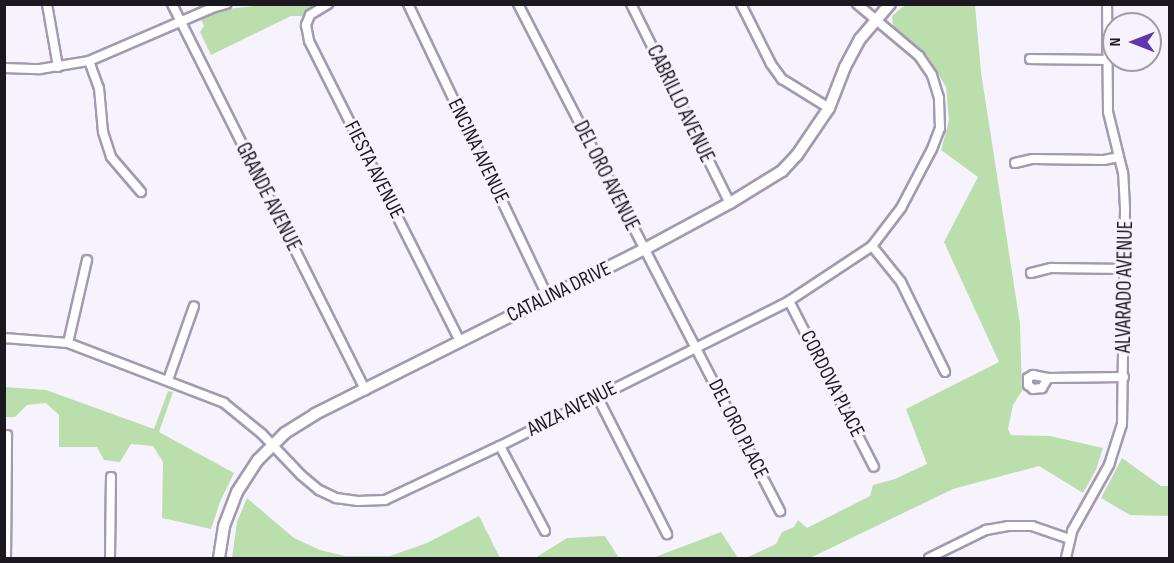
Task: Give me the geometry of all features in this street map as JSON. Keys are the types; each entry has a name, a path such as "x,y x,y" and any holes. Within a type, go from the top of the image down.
{"street":[{"path":"47,4 58,67"},
{"name":"GRANDE AVENUE","path":"172,4 364,390"},
{"path":"4,68 58,67 89,61 226,4"},
{"name":"FIESTA AVENUE","path":"328,4 310,15 306,25 309,41 460,341"},
{"name":"ENCINA AVENUE","path":"408,4 548,297"},
{"name":"DEL ORO AVENUE","path":"518,4 694,348"},
{"name":"CABRILLO AVENUE","path":"631,4 730,203"},
{"path":"741,4 771,64 782,79 830,108"},
{"name":"ANZA AVENUE","path":"4,338 68,343 224,403 272,443 301,475 319,490 336,498 358,501 385,500 500,446 789,301 872,246 900,208 932,149 940,128 939,98 932,75 919,56 857,4"},
{"name":"CATALINA DRIVE","path":"219,558 224,526 237,492 272,443 300,423 643,250 730,203 782,171 797,155 830,108 851,56 874,20 890,4"},
{"path":"1030,58 1102,60"},
{"path":"89,61 99,88 103,132 111,157 141,192"},
{"name":"ALVARADO AVENUE","path":"1066,558 1069,539 1114,452 1122,424 1124,180 1107,112 1107,72"},
{"path":"1015,163 1032,159 1104,160 1119,156"},
{"path":"872,246 901,282 945,372"},
{"path":"68,343 87,260"},
{"path":"1031,273 1051,268 1125,269"},
{"name":"CORDOVA PLACE","path":"789,301 874,467"},
{"path":"168,380 194,306"},
{"name":"DEL ORO PLACE","path":"694,348 711,373 780,511"},
{"path":"1048,378 1124,377"},
{"path":"597,396 667,534"},
{"path":"6,558 8,435"},
{"path":"500,446 545,531"},
{"path":"110,558 111,477"},
{"path":"929,558 986,530 1008,526 1032,526 1069,539"}],"green space":[{"path":"264,5 313,5 302,16 291,16 211,55 200,32 204,26 201,19 227,9"},
{"path":"905,5 975,5 981,72 1020,324 1022,391 1013,405 1008,429 1011,435 1050,436 1103,448 1096,470 1083,493 1039,466 953,489 810,558 746,558 776,544 782,532 794,527 798,520 807,528 870,496 873,485 895,479 927,464 906,409 999,362 944,242 978,177 941,150 949,120 946,87 927,55 893,26 892,16"},
{"path":"5,387 46,390 154,429 168,391 173,392 159,432 234,473 220,502 211,529 162,518 163,462 153,446 131,444 120,462 104,460 97,447 59,447 59,415 46,403 27,405 15,417 5,417"},
{"path":"1122,458 1161,486 1169,486 1169,516 1130,515 1101,498"},
{"path":"247,498 294,538 320,550 345,556 390,556 427,543 479,516 500,558 232,558 237,522"},
{"path":"721,532 738,558 653,558 663,554"},
{"path":"605,536 619,558 535,558 567,538"}]}
